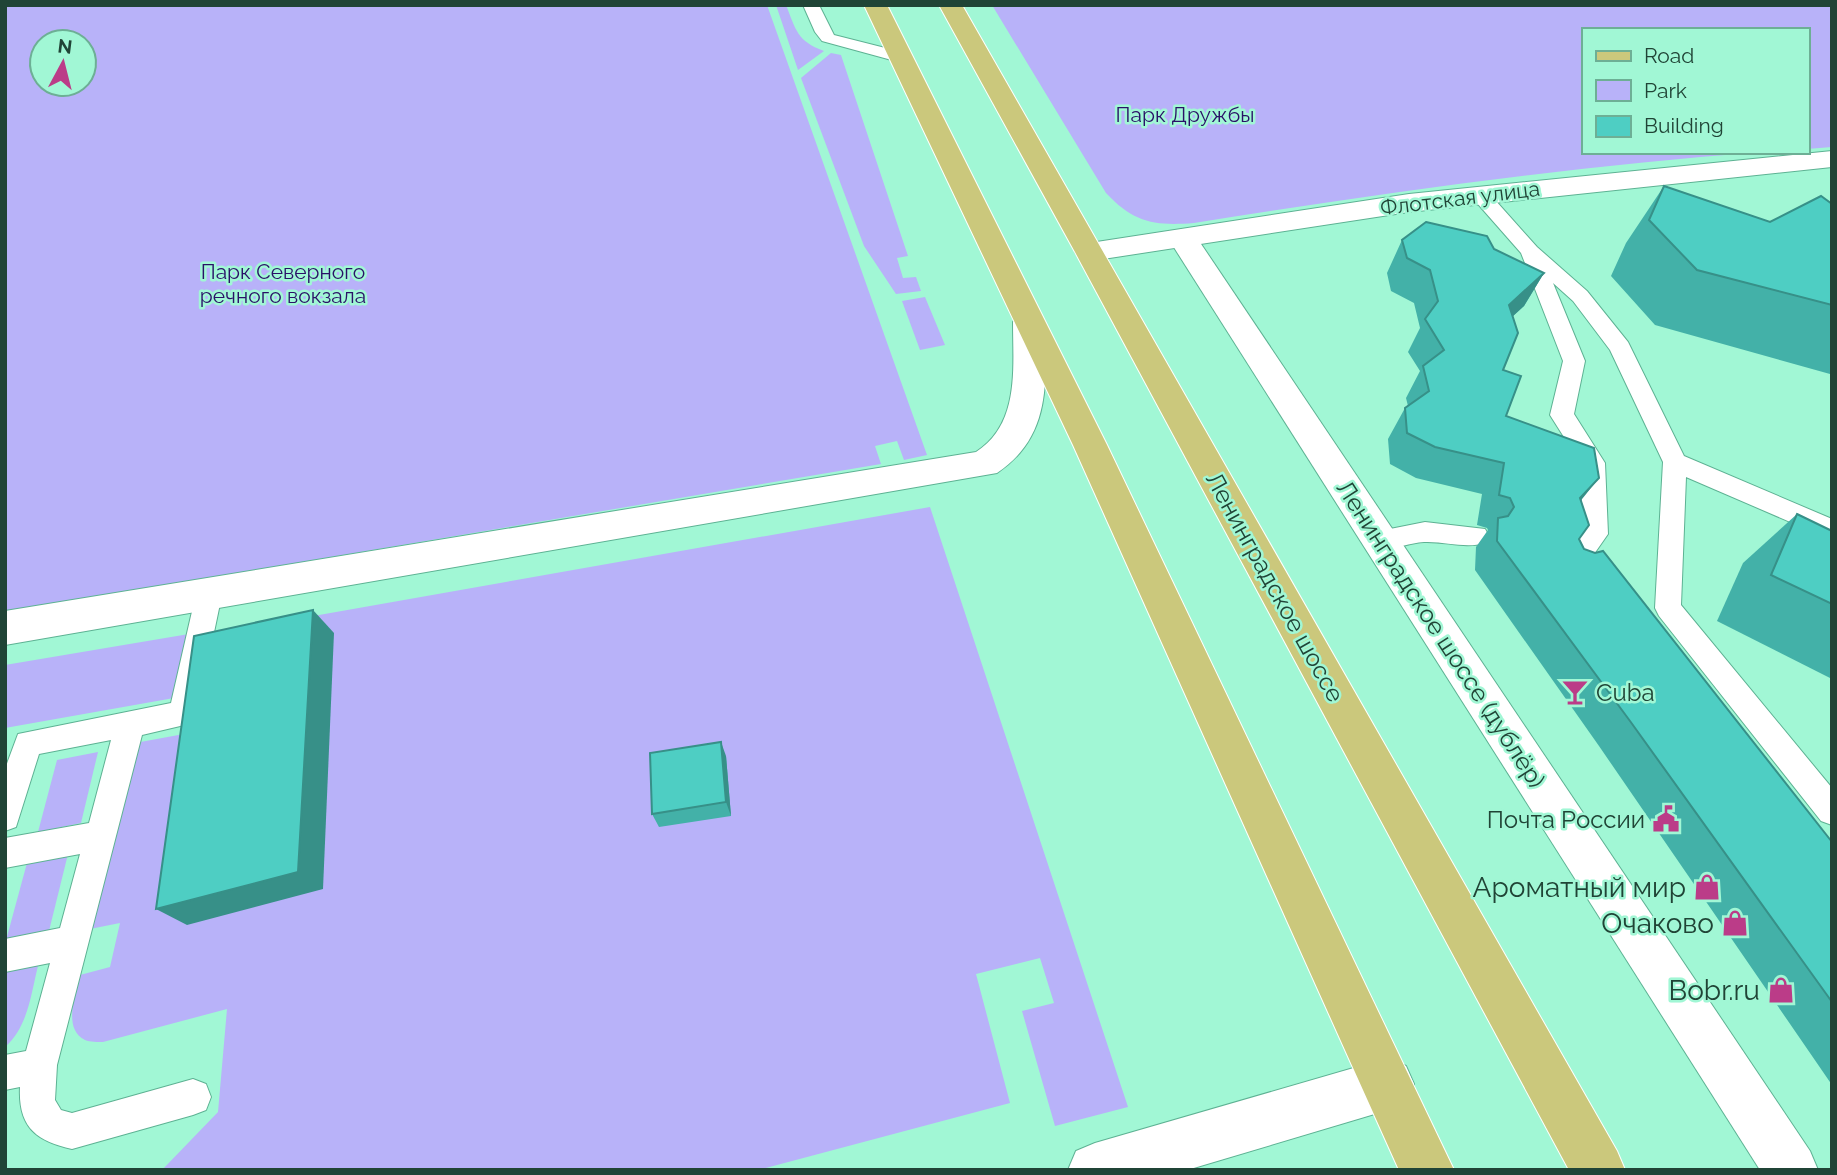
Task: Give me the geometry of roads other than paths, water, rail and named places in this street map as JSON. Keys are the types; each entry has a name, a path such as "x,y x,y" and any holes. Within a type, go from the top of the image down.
{"main road":[{"path":"875,5 1096,457 1427,1170"},
{"name":"Ленинградское шоссе","path":"950,5 1090,252 1598,1170"}],"street":[{"name":"Флотская улица","path":"1090,252 1480,195 1832,159"},
{"name":"Ленинградское шоссе (дублёр)","path":"1183,238 1791,1170"},
{"path":"5,628 985,464 1006,452 1017,438 1025,412 1029,373 1029,321"},
{"path":"1095,1170 1388,1084"}],"lane":[{"path":"811,5 828,38 900,57"},
{"path":"1480,195 1530,251 1580,296 1620,346 1675,462 1668,608 1832,811"},
{"path":"1530,251 1574,361 1562,415 1593,463 1595,534 1569,570"},
{"path":"1675,462 1832,530"},
{"path":"1379,540 1425,532 1476,536"},
{"path":"5,817 28,743 183,714 209,594"},
{"path":"130,724 40,1065 37,1100 41,1117 53,1129 72,1131 193,1097"},
{"path":"5,853 101,835"},
{"path":"5,956 72,942"},
{"path":"5,1073 40,1065"}],"place":[{"name":"Cuba","path":"1575,692"},
{"name":"Почта России","path":"1666,819"},
{"name":"Ароматный мир","path":"1707,887"},
{"name":"Очаково","path":"1735,923"},
{"name":"Bobr.ru","path":"1781,990"}],"park label":[{"name":"Парк Дружбы","path":"1185,114"},
{"name":"Парк Северного речного вокзала","path":"283,283"}]}
